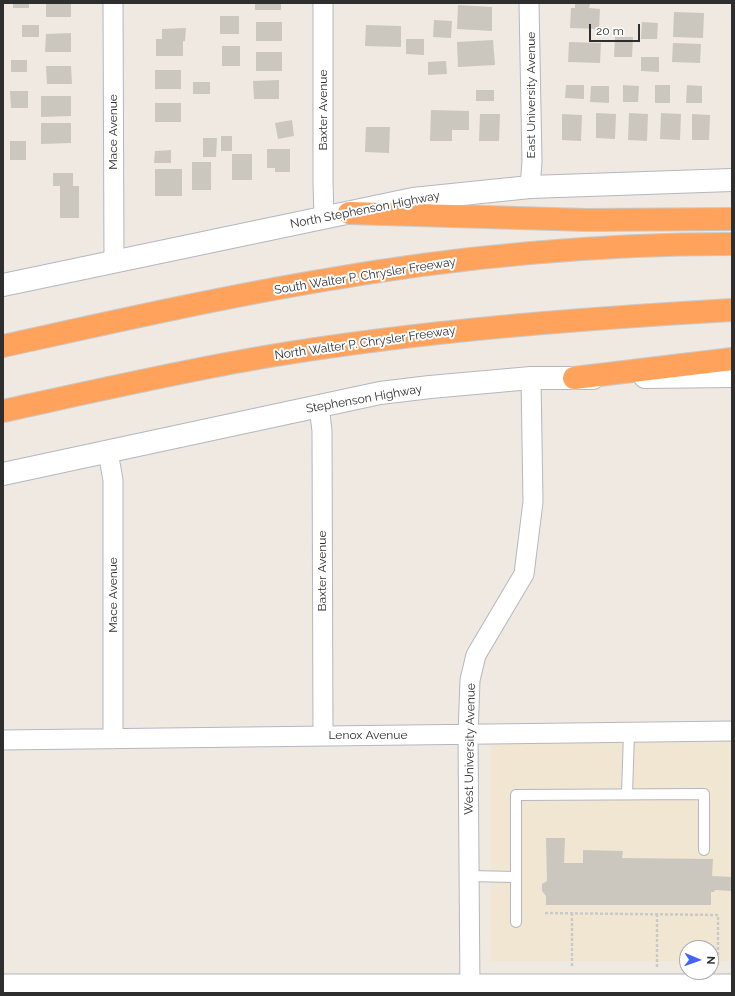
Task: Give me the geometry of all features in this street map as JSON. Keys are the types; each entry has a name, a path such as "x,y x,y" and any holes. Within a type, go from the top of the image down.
{"highway":[{"path":"349,213 587,220 732,219"},
{"name":"South Walter P. Chrysler Freeway","path":"3,346 185,306 319,281 389,270 588,248 732,244"},
{"name":"North Walter P. Chrysler Freeway","path":"3,411 208,367 389,339 468,330 635,316 732,310"},
{"path":"574,378 732,358"}],"main road":[{"name":"North Stephenson Highway","path":"3,285 413,199 530,187 732,180"},
{"name":"Stephenson Highway","path":"3,474 380,393 531,378 732,376"}],"street":[{"name":"Mace Avenue","path":"113,3 114,261"},
{"name":"Baxter Avenue","path":"322,3 324,217"},
{"name":"East University Avenue","path":"530,3 532,162 530,187"},
{"name":"West University Avenue","path":"469,989 468,735 470,680 476,654 524,574 533,502 531,378"},
{"name":"Baxter Avenue","path":"320,406 322,437 323,736"},
{"name":"Mace Avenue","path":"108,452 113,480 113,738"},
{"name":"Lenox Avenue","path":"3,740 629,734 732,731"},
{"path":"3,984 469,989 732,984"}],"lane":[{"path":"628,794 629,734"},
{"path":"516,922 516,795 704,794 704,850"},
{"path":"469,876 516,877"}],"path":[{"path":"545,913 718,915 718,940"},
{"path":"572,913 572,969"},
{"path":"657,914 657,970"}],"shaded area":[{"path":"732,731 732,961 719,961 719,940 679,940 679,961 491,961 491,734"}],"building":[{"path":"13,3 29,3 29,8 13,8"},
{"path":"46,3 71,3 71,17 46,17"},
{"path":"255,3 281,3 281,10 255,10"},
{"path":"575,3 590,4 589,8 600,9 599,29 570,28 571,8 575,8"},
{"path":"458,5 492,7 492,31 457,29"},
{"path":"674,12 704,13 703,38 673,37"},
{"path":"220,16 239,16 239,34 220,34"},
{"path":"434,20 452,21 451,38 433,37"},
{"path":"256,22 282,22 282,41 256,41"},
{"path":"642,22 658,23 657,39 641,39"},
{"path":"22,25 39,25 39,37 22,37"},
{"path":"366,25 401,26 401,47 365,46"},
{"path":"186,28 185,41 183,41 183,56 156,56 156,39 162,39 162,29"},
{"path":"71,33 71,52 45,52 46,34"},
{"path":"615,37 633,37 632,57 614,57"},
{"path":"406,39 424,39 424,55 406,54"},
{"path":"493,40 495,65 458,67 457,42"},
{"path":"569,42 601,43 600,63 568,62"},
{"path":"673,43 701,44 700,63 672,62"},
{"path":"222,46 240,46 240,66 222,66"},
{"path":"256,52 282,52 282,71 256,71"},
{"path":"641,57 659,57 659,72 641,71"},
{"path":"11,60 27,60 27,72 11,72"},
{"path":"446,61 447,74 428,75 428,62"},
{"path":"46,66 71,66 72,84 47,84"},
{"path":"155,70 181,70 181,89 155,89"},
{"path":"279,80 279,99 254,99 253,81"},
{"path":"193,82 210,82 210,94 193,94"},
{"path":"566,85 584,85 584,99 565,98"},
{"path":"623,85 639,86 638,102 623,102"},
{"path":"655,85 670,85 670,103 655,103"},
{"path":"687,85 702,86 702,103 686,103"},
{"path":"591,86 609,86 609,103 590,102"},
{"path":"476,90 494,90 494,101 476,101"},
{"path":"10,91 28,91 28,108 11,108"},
{"path":"41,96 71,96 71,116 41,117"},
{"path":"155,103 181,103 181,122 155,122"},
{"path":"431,110 469,111 469,130 452,130 452,141 430,141"},
{"path":"596,113 616,114 615,139 596,138"},
{"path":"629,113 648,114 647,141 628,140"},
{"path":"661,113 681,114 680,140 660,139"},
{"path":"480,114 500,114 499,141 479,141"},
{"path":"562,114 582,115 581,141 562,140"},
{"path":"692,114 710,115 709,140 692,140"},
{"path":"292,120 294,136 278,139 275,123"},
{"path":"41,123 71,123 71,143 41,144"},
{"path":"366,127 390,127 389,153 365,152"},
{"path":"221,136 232,136 232,151 221,151"},
{"path":"203,138 217,138 216,157 203,157"},
{"path":"10,141 26,141 26,160 10,160"},
{"path":"267,149 290,149 290,172 275,172 275,168 267,168"},
{"path":"171,150 171,163 154,163 155,151"},
{"path":"232,154 252,154 252,180 232,180"},
{"path":"192,162 211,162 211,190 192,190"},
{"path":"155,169 182,169 182,196 155,196"},
{"path":"53,173 73,173 73,186 79,186 79,218 60,218 60,186 53,186"},
{"path":"546,838 565,838 564,863 583,863 583,850 623,851 622,858 713,859 712,876 732,877 732,891 715,890 714,892 711,892 711,905 546,905 546,896 542,891 542,884 547,881"}]}
